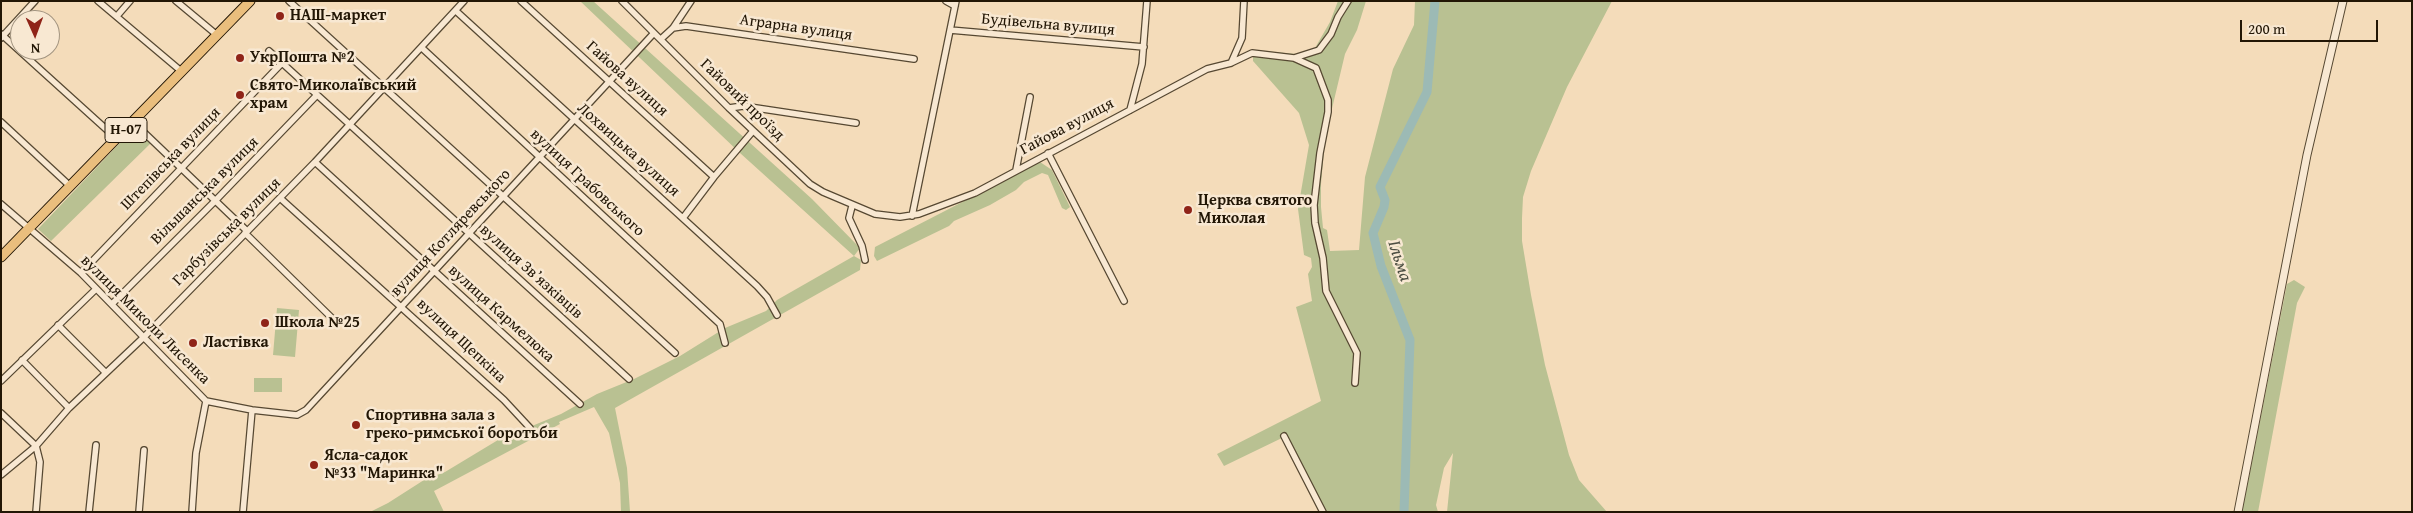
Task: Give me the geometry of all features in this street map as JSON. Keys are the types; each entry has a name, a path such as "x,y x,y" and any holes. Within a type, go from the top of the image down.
{"main road":[{"name":"Н-07","path":"1,257 250,1"}],"street":[{"path":"35,1 2,36 117,139"},
{"path":"98,1 181,71"},
{"path":"117,16 130,1"},
{"path":"176,1 217,35"},
{"path":"289,1 346,55 385,87 676,353"},
{"name":"Гарбузівська вулиця","path":"1,475 36,446 69,408 144,337 280,198 464,1"},
{"name":"Гайова вулиця","path":"521,1 714,177"},
{"name":"Гайовий проїзд","path":"622,1 729,108 810,184 852,206"},
{"path":"661,39 673,28 691,1"},
{"path":"912,216 955,4 946,1"},
{"path":"1130,110 1138,85 1144,47 1147,1"},
{"path":"1231,63 1242,38 1244,1"},
{"path":"1294,58 1319,50 1331,34 1338,16 1348,1"},
{"path":"2238,512 2307,155 2343,1"},
{"name":"Лохвицька вулиця","path":"456,10 757,286 767,297 777,315"},
{"name":"Аграрна вулиця","path":"673,28 686,26 914,59"},
{"name":"Будівельна вулиця","path":"950,30 1144,47"},
{"name":"вулиця Котляревського","path":"252,410 297,415 306,410 433,271 611,82 654,33"},
{"name":"вулиця Грабовського","path":"422,48 720,324 724,343"},
{"name":"вулиця Звʼязківців","path":"269,51 316,96 629,379"},
{"name":"Гайова вулиця","path":"852,206 875,214 912,216 967,196 1207,70 1231,63 1252,53 1294,58"},
{"path":"1294,58 1316,68 1328,100 1328,112 1320,153 1314,205 1315,223 1324,258 1326,291 1357,353 1355,383"},
{"name":"Штепівська вулиця","path":"81,273 281,64"},
{"name":"Вільшанська вулиця","path":"112,304 316,96"},
{"path":"1016,170 1030,97"},
{"path":"729,108 743,106 856,123"},
{"path":"1,122 70,186"},
{"path":"133,122 336,322"},
{"path":"683,218 714,177 753,131"},
{"path":"1048,153 1124,302"},
{"name":"вулиця Кармелюка","path":"315,162 580,404"},
{"name":"вулиця Щепкіна","path":"280,198 402,306 504,400 530,428"},
{"name":"вулиця Миколи Лисенка","path":"1,204 81,273 206,401 252,410"},
{"path":"852,206 849,218 862,246 865,260"},
{"path":"1,381 96,289"},
{"path":"58,325 105,372"},
{"path":"22,360 69,408"},
{"path":"192,512 196,452 206,401"},
{"path":"242,512 252,410"},
{"path":"1,414 36,446 40,462 36,512"},
{"path":"1284,436 1323,512"},
{"path":"90,512 96,446"},
{"path":"140,512 144,450"}],"green space":[{"path":"580,1 593,1 812,199 860,248 854,256 740,153"},
{"path":"1338,1 1366,1 1357,30 1345,54 1325,138 1321,207 1323,228 1327,230 1330,251 1359,250 1365,177 1393,69 1414,25 1415,1 1612,1 1567,87 1531,171 1523,197 1522,218 1522,241 1531,295 1545,365 1569,455 1579,480 1607,512 1447,512 1453,453 1444,468 1436,505 1438,512 1324,512 1284,437 1224,466 1217,454 1321,401 1296,307 1312,301 1308,274 1312,267 1311,258 1304,255 1298,209 1309,145 1299,113 1253,61 1253,50 1296,54 1315,48 1330,22"},
{"path":"134,128 151,143 51,241 38,229"},
{"path":"1040,162 1052,170 1070,207 1066,210 1062,208 1048,175 1042,173 1024,182 1016,190 990,205 954,221 949,226 877,261 874,256 875,247"},
{"path":"854,256 861,260 860,270 615,408 627,468 630,512 621,512 620,483 609,433 594,407 559,422 560,424 434,491 444,512 370,512 424,480 445,472 498,440 561,414 597,394 634,379 680,356 725,328 766,311 777,300"},
{"path":"2294,280 2305,287 2297,303 2258,512 2242,512 2287,284"},
{"path":"277,308 299,310 295,357 273,355"},
{"path":"254,378 282,378 282,392 254,392"}],"waterway":[{"name":"Ільма","path":"1404,512 1410,340 1381,266 1373,233 1384,207 1385,200 1380,187 1427,92 1435,1"}],"place":[{"name":"НАШ-маркет","path":"280,16"},
{"name":"УкрПошта №2","path":"240,58"},
{"name":"Свято-Миколаївський храм","path":"240,95"},
{"name":"Церква святого Миколая","path":"1188,210"},
{"name":"Школа №25","path":"265,323"},
{"name":"Ластівка","path":"193,343"},
{"name":"Спортивна зала з греко-римської боротьби","path":"356,425"},
{"name":"Ясла-садок №33 \"Маринка\"","path":"314,465"}]}
